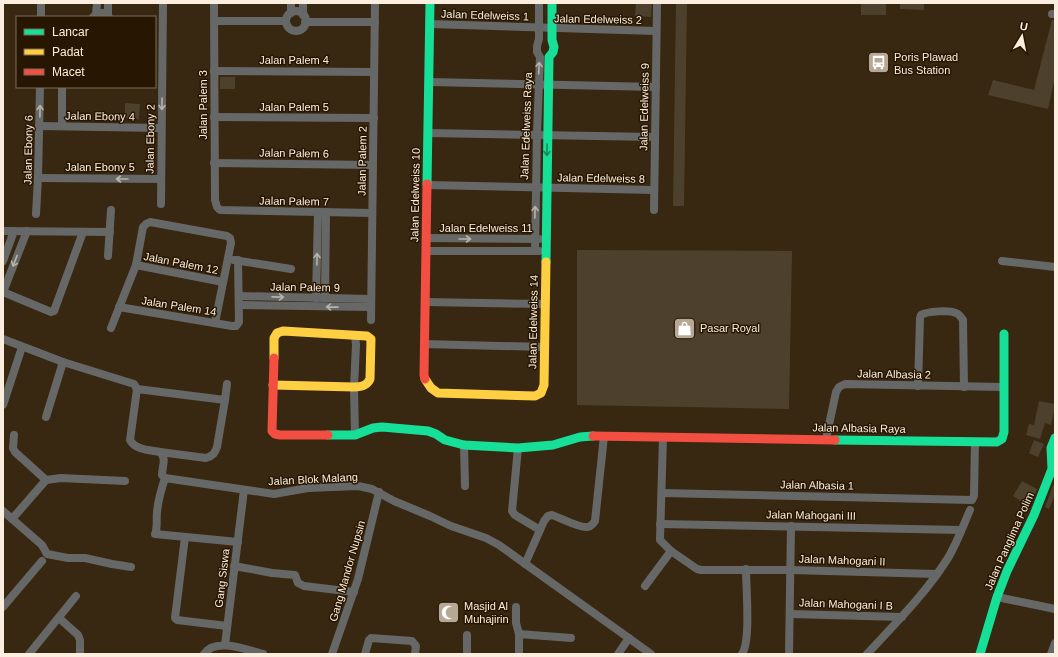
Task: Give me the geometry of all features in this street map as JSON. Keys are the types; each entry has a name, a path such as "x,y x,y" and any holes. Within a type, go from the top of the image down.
{"street":[{"path":"42,3 42,16"},
{"path":"97,3 95,15 100,13 108,16 108,3"},
{"name":"Jalan Ebony 2","path":"161,204 159,23 163,3"},
{"name":"Jalan Palem 3","path":"214,3 214,163 215,200 217,207"},
{"path":"291,3 291,13"},
{"path":"303,3 304,18 304,27 300,30 290,30 287,26 287,16 295,12 304,18 375,22"},
{"name":"Jalan Palem 2","path":"371,320 375,3"},
{"name":"Jalan Edelweiss 10","path":"430,3 424,375 429,386 433,391 438,393 534,396 541,393"},
{"name":"Jalan Edelweiss Raya","path":"535,251 540,57 537,52 539,39 539,3"},
{"name":"Jalan Edelweiss Raya","path":"546,251 549,57 553,52 554,47 552,40 552,3"},
{"name":"Jalan Edelweiss 9","path":"654,210 657,5"},
{"path":"214,21 286,21"},
{"name":"Jalan Edelweiss 1","path":"430,24 539,28"},
{"name":"Jalan Edelweiss 2","path":"539,28 656,31"},
{"name":"Jalan Palem 4","path":"214,71 374,72"},
{"path":"429,82 656,87"},
{"name":"Jalan Ebony 6","path":"36,214 40,88"},
{"path":"62,88 62,126"},
{"name":"Jalan Palem 5","path":"214,117 374,118"},
{"name":"Jalan Ebony 4","path":"39,126 161,128"},
{"path":"428,132 655,137"},
{"name":"Jalan Palem 6","path":"214,163 373,165"},
{"name":"Jalan Ebony 5","path":"38,178 161,179"},
{"name":"Jalan Edelweiss 8","path":"427,185 654,190"},
{"name":"Jalan Palem 7","path":"217,207 220,210 372,213"},
{"path":"108,256 111,210"},
{"path":"316,298 322,212"},
{"path":"322,212 325,298"},
{"path":"110,328 136,265 143,227 150,222 227,236 230,238 231,243 215,323"},
{"path":"3,231 110,232"},
{"path":"3,260 14,231"},
{"path":"27,231 5,283 3,292 51,312 54,311 83,232"},
{"name":"Jalan Edelweiss 11","path":"426,238 546,239"},
{"path":"426,251 546,251"},
{"name":"Jalan Edelweiss 14","path":"541,393 544,385 546,251"},
{"path":"228,259 291,269"},
{"path":"238,260 238,305"},
{"path":"1002,261 1055,267"},
{"name":"Jalan Palem 12","path":"136,265 223,282"},
{"name":"Jalan Palem 9","path":"238,296 325,298 371,303"},
{"path":"425,302 545,304"},
{"name":"Jalan Palem 9","path":"238,305 371,303"},
{"name":"Jalan Palem 14","path":"119,307 236,326 239,322 238,305"},
{"path":"918,386 920,318 921,315 930,312 954,312 963,320 964,386"},
{"path":"280,332 355,336 367,336 371,339 370,379 365,386 273,385 274,338 280,332"},
{"path":"1003,387 1004,334"},
{"path":"355,336 355,435"},
{"path":"3,339 63,362 134,384 137,389 130,440 136,446 160,452 206,458 212,456 216,452 227,384"},
{"path":"424,344 544,347"},
{"path":"3,405 22,347"},
{"path":"46,417 63,362"},
{"name":"Jalan Albasia 2","path":"826,439 836,392 839,387 845,384 1003,387"},
{"name":"Jalan Albasia Raya","path":"273,385 272,431 275,434 355,435 366,430 382,427 428,431 446,440 464,445 518,448 553,445 580,437 604,436 997,442 1002,438 1004,432 1003,387"},
{"path":"137,389 225,400"},
{"path":"14,434 13,448 15,452 46,480"},
{"path":"525,564 544,520 548,516 552,515 588,527 595,522 604,436"},
{"path":"645,586 668,549 660,540 663,437"},
{"name":"Jalan Panglima Polim","path":"980,654 997,597 1007,571 1034,515 1052,469 1051,448 1055,438"},
{"name":"Jalan Albasia 1","path":"662,493 972,500 974,496 975,442"},
{"path":"464,445 465,486"},
{"path":"518,448 512,510 514,515 540,530"},
{"path":"160,452 164,458 162,473 165,478 156,515 157,525 155,534 238,542"},
{"path":"12,519 46,480 61,478 125,481"},
{"name":"Jalan Blok Malang","path":"165,478 274,494 297,489 358,486 372,489 380,492 394,502 451,526 486,538 499,545 651,654"},
{"name":"Gang Siswa","path":"225,646 244,490"},
{"name":"Gang Mandor Nupsin","path":"332,654 354,592 380,492"},
{"path":"867,654 902,617 938,574 949,556 970,510"},
{"path":"3,511 42,545 47,554 68,558 85,558 131,567"},
{"name":"Jalan Mahogani III","path":"660,524 961,530"},
{"path":"789,654 791,526"},
{"path":"185,537 175,618 177,620 228,626"},
{"name":"Jalan Mahogani II","path":"668,549 697,569 701,570 746,569 938,574"},
{"path":"3,607 42,561"},
{"path":"234,566 272,573 295,574 298,583 304,586 354,592"},
{"path":"742,654 745,650 747,636 746,569"},
{"path":"29,654 76,596"},
{"path":"997,597 1055,609"},
{"path":"516,607 516,623 519,634 519,654"},
{"name":"Jalan Mahogani I B","path":"790,614 902,617"},
{"path":"58,618 78,635 80,640 80,654"},
{"path":"519,634 571,638"},
{"path":"467,635 467,654"},
{"path":"365,654 371,638 412,641 416,650"},
{"path":"618,654 629,638"},
{"path":"1051,654 1055,643"},
{"path":"204,654 213,646 225,646 263,654"}],"building":[{"path":"636,3 652,3 651,17 635,16"},
{"path":"676,3 687,3 684,206 673,206"},
{"path":"861,3 886,3 886,15 861,15"},
{"path":"900,3 924,3 924,10 900,9"},
{"path":"1052,20 1055,20 1055,78 1048,109 988,95 993,80 1034,90"},
{"path":"220,77 235,77 235,89 220,89"},
{"path":"125,103 140,104 139,119 125,118"},
{"name":"Pasar Royal","path":"577,250 792,251 789,409 577,405"},
{"path":"1039,401 1055,404 1055,412 1051,425 1045,423 1040,439 1026,435 1029,424 1034,425"},
{"path":"1034,440 1044,444 1038,457 1029,453"},
{"path":"1022,481 1037,489 1028,506 1013,496"},
{"path":"1053,485 1055,486 1055,495 1049,509 1045,507"}],"traffic: fast":[{"path":"427,184 430,3"},
{"path":"546,262 549,57 553,52 554,47 552,40 552,3"},
{"path":"835,440 997,442 1002,439 1004,432 1004,334"},
{"path":"328,435 355,435 373,428 382,427 428,431 445,440 464,445 518,448 553,445 580,437 593,436"},
{"path":"980,654 997,597 1007,571 1034,515 1052,469 1051,448 1055,438"}],"traffic: slow":[{"path":"425,379 431,388 438,393 535,396 541,393 544,385 546,262"},
{"path":"273,385 364,386 370,379 371,339 367,336 283,331 277,333 274,338 274,358"}],"traffic: jam":[{"path":"425,379 427,184"},
{"path":"274,358 272,431 275,434 280,435 328,435"},
{"path":"593,436 835,440"}],"place":[{"name":"Poris Plawad Bus Station","path":"879,63"},
{"name":"Pasar Royal","path":"684,328"},
{"name":"Masjid Al Muhajirin","path":"448,612"}]}
